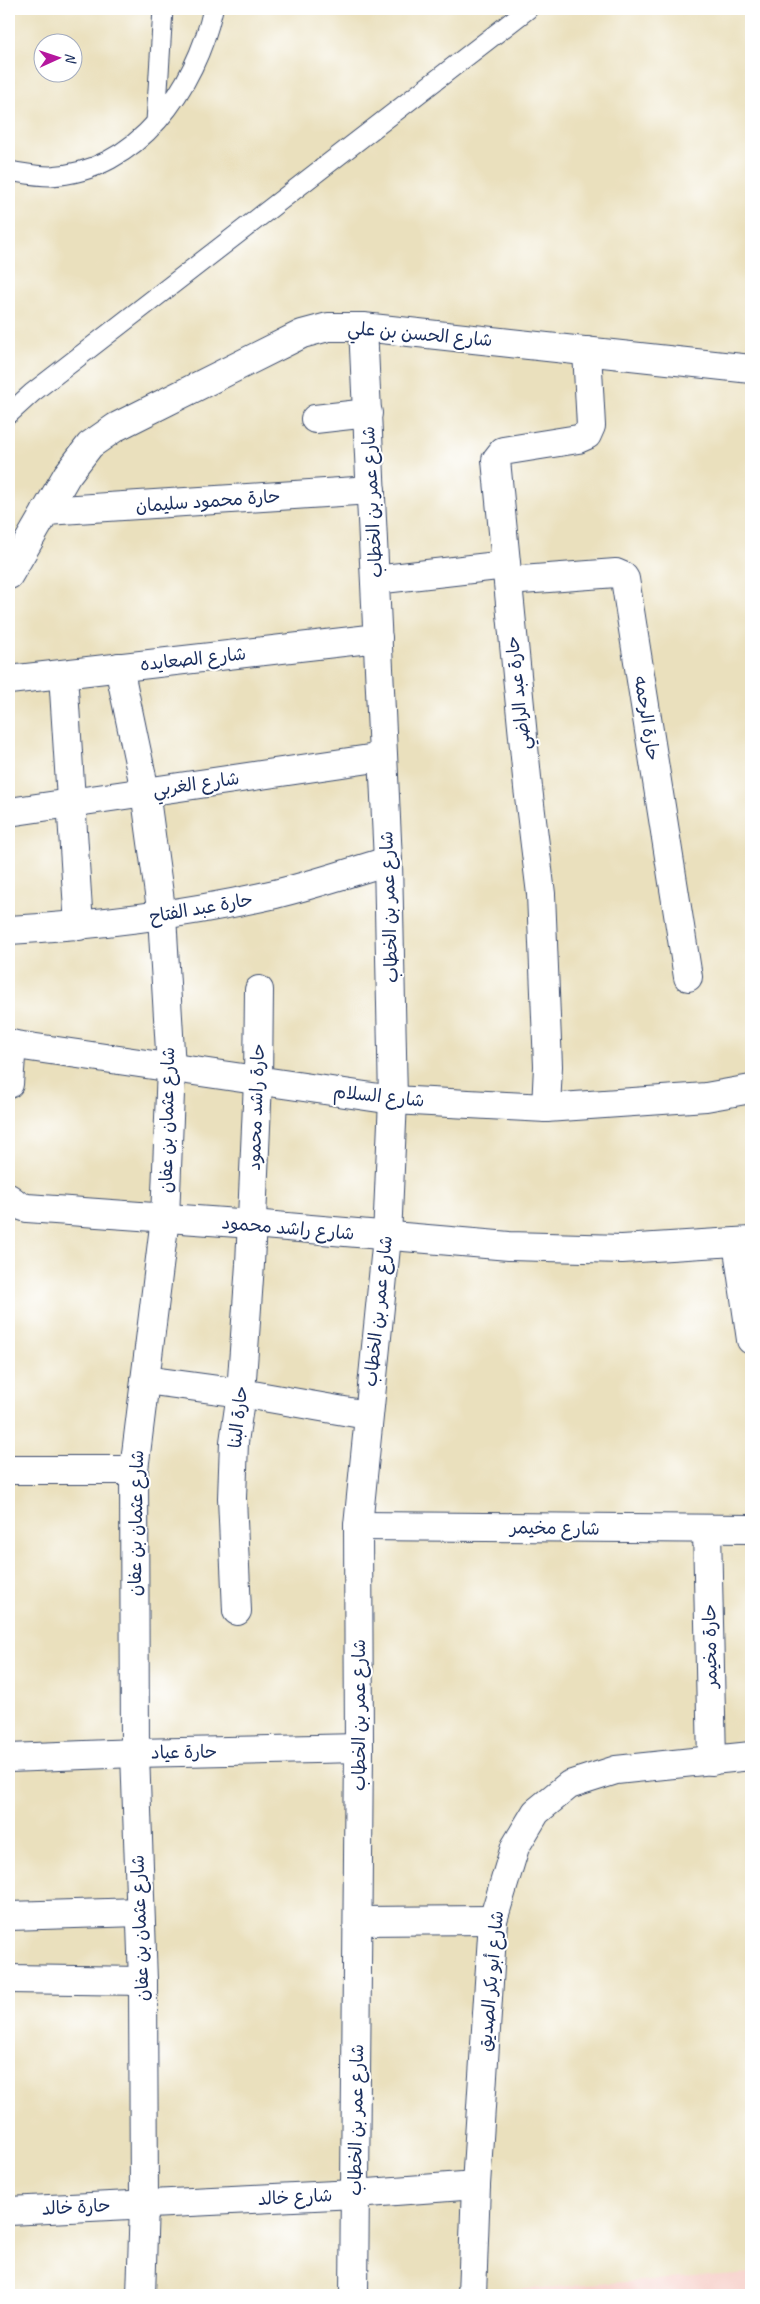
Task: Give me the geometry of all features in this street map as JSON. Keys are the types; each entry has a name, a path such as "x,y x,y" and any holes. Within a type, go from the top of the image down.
{"street":[{"name":"شارع الحسن بن علي","path":"9,575 67,475 90,445 116,426 302,334 328,327 363,327 751,369"},
{"name":"شارع عمر بن الخطاب","path":"354,2295 359,1748 358,1526 387,1237 393,1100 388,861 363,327"},
{"name":"حارة عبد الراضي","path":"546,1108 548,1066 540,894 496,460 503,451 578,439 587,435 591,426 587,351"},
{"path":"315,419 368,413"},
{"name":"حارة محمود سليمان","path":"46,511 371,490"},
{"name":"حارة الرحمه","path":"375,580 507,573 616,573 623,576 688,977"},
{"name":"شارع الصعايده","path":"9,680 378,638"},
{"name":"شارع عثمان بن عفان","path":"119,667 145,791 162,916 171,1068 165,1218 134,1470 135,1753 143,1981 144,2204 141,2295"},
{"path":"63,674 79,926"},
{"name":"شارع الغربي","path":"9,812 71,801 383,757"},
{"name":"حارة عبد الفتاح","path":"9,930 79,926 162,916 276,894 388,861"},
{"name":"حارة راشد محمود","path":"252,1224 258,1081 259,990"},
{"path":"9,1084 10,1044"},
{"name":"شارع السلام","path":"10,1044 393,1100 546,1108 706,1097 751,1089"},
{"name":"شارع راشد محمود","path":"9,1198 18,1205 27,1208 252,1224 509,1246 622,1249 744,1242"},
{"name":"حارة البنا","path":"237,1611 232,1498 234,1442 241,1393 252,1224"},
{"path":"744,1242 751,1340"},
{"path":"145,1380 241,1393 368,1416"},
{"path":"9,1470 134,1470"},
{"name":"شارع مخيمر","path":"358,1526 751,1529"},
{"name":"حارة مخيمر","path":"707,1530 712,1761"},
{"name":"حارة عياد","path":"9,1758 359,1748"},
{"name":"شارع أبو بكر الصديق","path":"472,2295 476,2185 493,1920 514,1847 536,1812 569,1785 616,1770 751,1756"},
{"path":"9,1916 140,1912"},
{"path":"358,1921 493,1920"},
{"path":"9,1979 143,1981"},
{"name":"شارع خالد","path":"144,2204 355,2194 476,2185"},
{"name":"حارة خالد","path":"9,2211 144,2204"}],"lane":[{"path":"156,124 163,9"},
{"path":"9,171 50,176 90,169 126,151 156,124 186,81 208,34 213,9"},
{"path":"9,414 32,393 528,9"}],"shaded area":[{"path":"751,2273 751,2295 497,2295 497,2291"}]}
